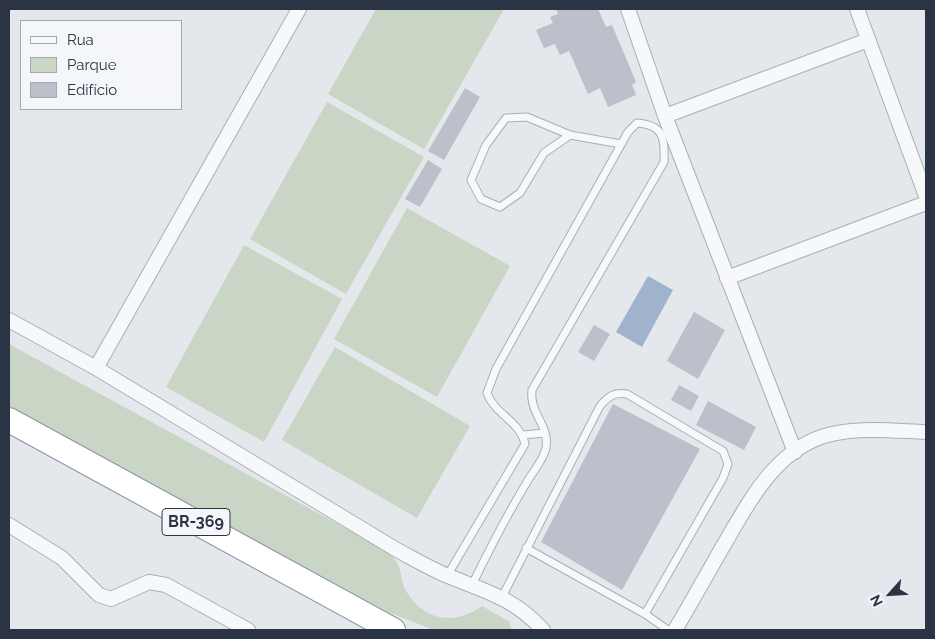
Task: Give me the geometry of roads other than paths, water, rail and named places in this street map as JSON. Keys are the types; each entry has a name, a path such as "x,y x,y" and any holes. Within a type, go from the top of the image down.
{"highway":[{"name":"BR-369","path":"9,420 392,629"}],"street":[{"path":"96,368 299,9"},
{"path":"628,9 665,116 795,452"},
{"path":"857,9 926,196"},
{"path":"665,116 868,40"},
{"path":"728,278 926,203"},
{"path":"9,320 96,368 397,550 447,576 502,597 526,611 544,630"},
{"path":"675,630 755,492 777,465 808,443 831,434 880,430 926,432"},
{"path":"9,525 62,558 99,595 111,599 149,582 166,585 248,630"}],"lane":[{"path":"570,135 544,153 520,193 500,207 481,199 471,180 486,145 506,118 527,117 570,135 621,144"},
{"path":"447,576 525,444 523,435 518,427 491,404 487,393 496,369 621,144 637,123 651,124 658,130 665,142 664,162 532,390 531,401 545,433 546,449 542,460 522,491 472,585"},
{"path":"502,597 600,406 610,396 620,393 627,394 723,451 728,464 723,478 645,614"},
{"path":"523,435 545,433"},
{"path":"526,548 645,614 668,630"}],"water":[{"path":"648,276 673,290 642,347 616,332"}]}
